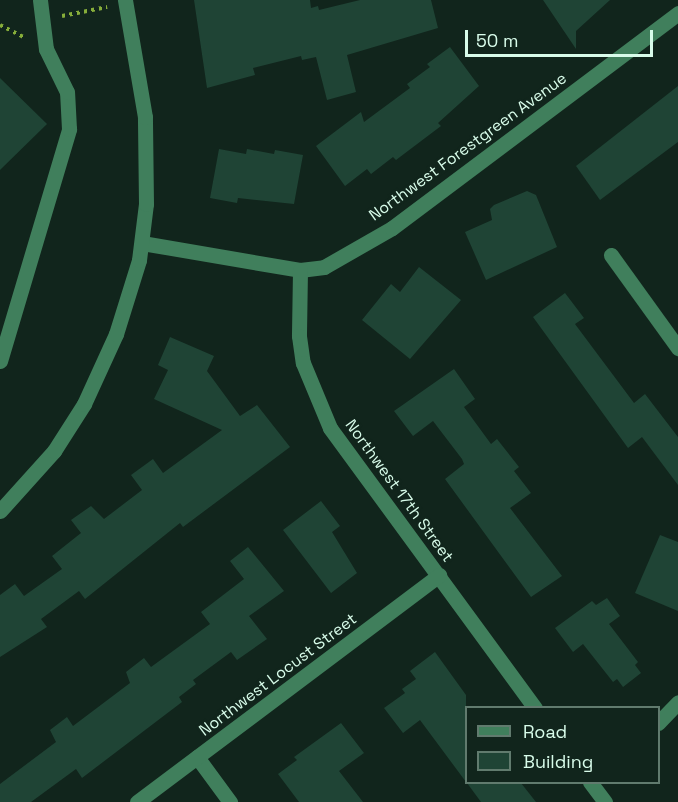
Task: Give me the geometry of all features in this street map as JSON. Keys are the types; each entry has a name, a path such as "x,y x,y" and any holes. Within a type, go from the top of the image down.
{"street":[{"path":"0,361 69,129 67,92 46,50 40,0"},
{"path":"0,511 54,451 84,404 116,334 142,243 145,117 125,0"},
{"name":"Northwest Forestgreen Avenue","path":"142,243 300,270 324,267 392,228 678,13"},
{"path":"611,255 678,348"},
{"name":"Northwest 17th Street","path":"300,270 299,336 311,390 330,428 535,706"},
{"name":"Northwest Locust Street","path":"137,802 438,575"},
{"path":"660,721 678,702"},
{"path":"197,757 230,802"},
{"path":"591,784 606,802"}],"building":[{"path":"194,0 310,0 311,8 318,6 319,10 360,0 431,0 438,28 347,55 356,92 327,100 316,57 302,60 301,56 253,68 255,75 207,88"},
{"path":"543,0 610,0 576,31 576,49"},
{"path":"450,47 479,86 438,123 441,126 396,160 393,157 371,174 367,169 345,186 316,146 361,112 364,122 410,88 407,84 430,67 427,64"},
{"path":"0,78 47,124 0,170"},
{"path":"678,86 678,142 600,200 576,166"},
{"path":"219,149 246,154 247,149 274,154 275,150 303,155 294,204 238,198 237,203 210,198"},
{"path":"527,191 536,195 557,247 486,280 465,232 492,220 490,209 494,205"},
{"path":"419,267 461,300 410,359 362,320 391,284 400,292"},
{"path":"565,293 584,318 575,324 634,403 645,394 678,437 678,485 642,437 628,448 533,317"},
{"path":"170,337 214,356 207,371 240,416 257,405 290,447 183,527 180,523 85,599 79,591 41,619 47,627 0,657 0,595 15,584 24,596 62,569 52,556 81,533 71,520 91,506 104,519 142,490 131,475 153,459 163,473 222,430 154,399 168,370 158,365"},
{"path":"454,369 475,399 464,407 491,444 497,439 519,467 514,471 531,493 510,508 562,576 531,597 445,479 464,464 462,459 433,421 413,436 394,411"},
{"path":"321,501 340,526 332,532 357,573 331,593 283,530"},
{"path":"660,535 678,542 678,611 635,593"},
{"path":"248,547 284,591 249,616 267,639 237,660 231,652 193,680 196,684 179,697 182,702 82,778 76,769 31,802 0,802 0,784 56,742 50,730 67,717 73,726 130,683 126,672 144,658 151,667 210,624 201,612 244,579 230,561"},
{"path":"607,598 620,616 609,624 638,662 635,665 641,673 623,687 617,679 613,682 583,644 573,652 555,628 592,601 596,605"},
{"path":"435,652 466,695 465,781 420,720 403,733 384,708 405,693 402,689 416,679 410,671"},
{"path":"341,723 364,753 339,771 363,802 299,802 278,774 297,760 294,757"},
{"path":"468,784 522,784 536,802 481,802"}]}
